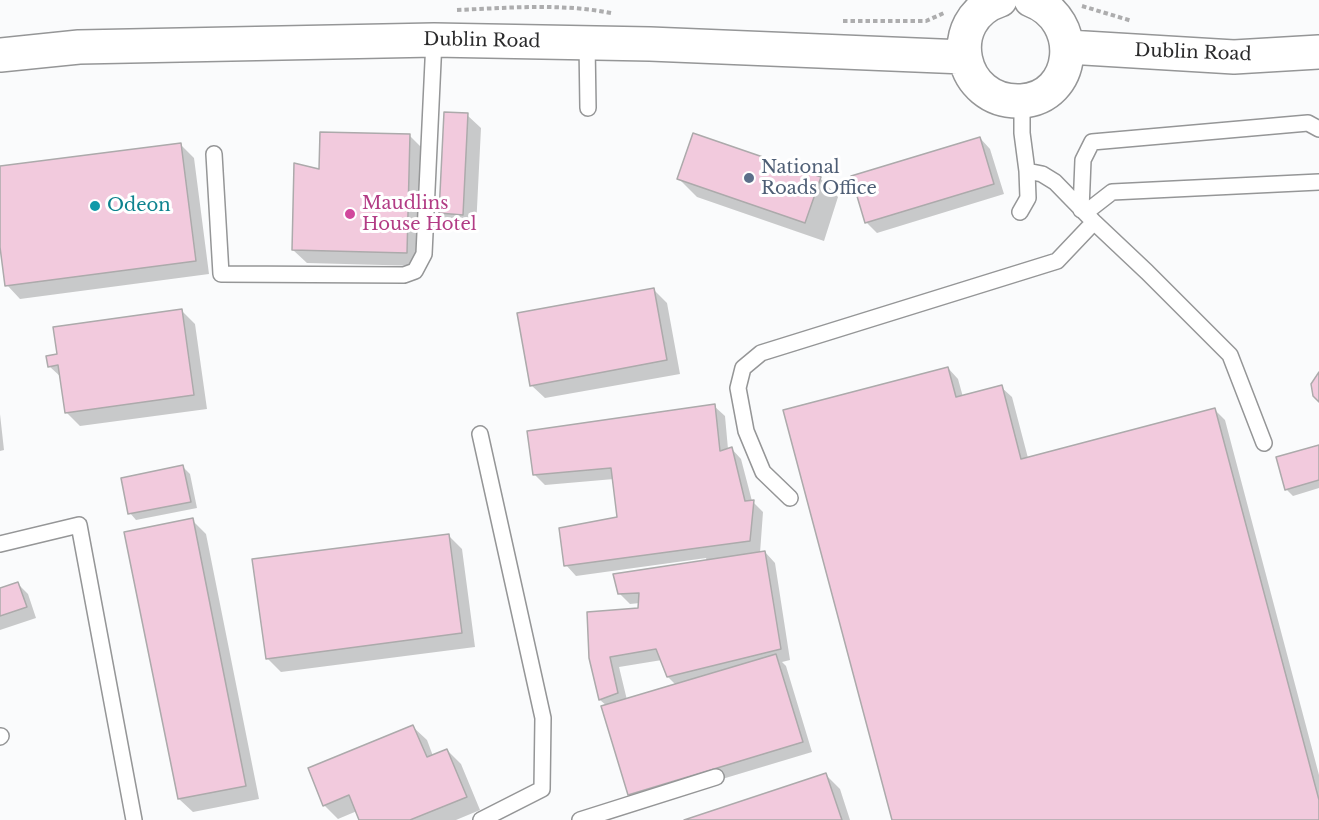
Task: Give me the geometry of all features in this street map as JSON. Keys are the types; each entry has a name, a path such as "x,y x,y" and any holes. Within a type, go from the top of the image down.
{"main road":[{"path":"1000,0 984,8 972,21 965,37 964,57 971,76 981,88 994,96 1022,101 1040,95 1057,81 1066,63 1068,47 1060,22 1041,4 1031,0"},
{"name":"Dublin Road","path":"0,55 79,47 434,40 587,43 964,57"},
{"name":"Dublin Road","path":"1068,47 1234,57 1319,52"}],"lane":[{"path":"214,154 221,274 404,275 415,271 424,254 434,40"},
{"path":"587,43 588,108"},
{"path":"1020,212 1028,198 1022,133 1022,101"},
{"path":"1086,215 1083,160 1092,142 1308,123 1319,129"},
{"path":"1027,171 1042,174 1055,182 1230,355 1264,443"},
{"path":"790,498 763,472 746,431 738,388 743,368 760,352 1057,261 1086,215 1112,192 1319,182"},
{"path":"480,434 543,718 542,789 481,820"},
{"path":"0,544 79,525 134,820"},
{"path":"580,820 716,777"}],"path":[{"path":"1079,4 1085,8 1140,23"}],"building":[{"path":"444,112 468,113 463,215 439,213"},
{"name":"Maudlins House Hotel","path":"320,132 410,134 407,253 292,250 294,163 319,169"},
{"name":"National Roads Office","path":"693,133 821,177 805,223 677,179"},
{"path":"980,137 994,184 865,223 851,176"},
{"name":"Odeon","path":"181,143 196,261 5,286 0,247 0,166"},
{"path":"654,288 667,360 530,386 517,313"},
{"path":"182,309 194,395 65,413 58,365 48,367 46,356 57,354 53,327"},
{"path":"948,367 956,397 1002,385 1021,459 1215,408 1319,800 1319,820 892,820 783,410"},
{"path":"1319,372 1319,402 1313,396 1311,384"},
{"path":"715,404 720,451 732,447 745,501 754,500 750,541 564,566 559,528 617,517 611,468 533,475 527,431"},
{"path":"1319,445 1319,480 1285,490 1276,457"},
{"path":"183,465 191,502 128,514 121,478"},
{"path":"193,518 246,786 178,799 124,532"},
{"path":"449,534 462,633 266,659 252,559"},
{"path":"765,551 781,649 667,677 656,649 610,657 618,693 599,700 589,658 587,612 638,608 639,593 618,594 613,574"},
{"path":"18,582 27,607 0,616 0,588"},
{"path":"776,654 803,742 628,795 601,706"},
{"path":"413,725 427,757 447,749 467,797 410,820 359,820 349,795 323,806 308,768"},
{"path":"826,773 842,820 684,820"}],"place":[{"name":"National Roads Office","path":"749,178"},
{"name":"Odeon","path":"95,206"},
{"name":"Maudlins House Hotel","path":"350,214"}]}
